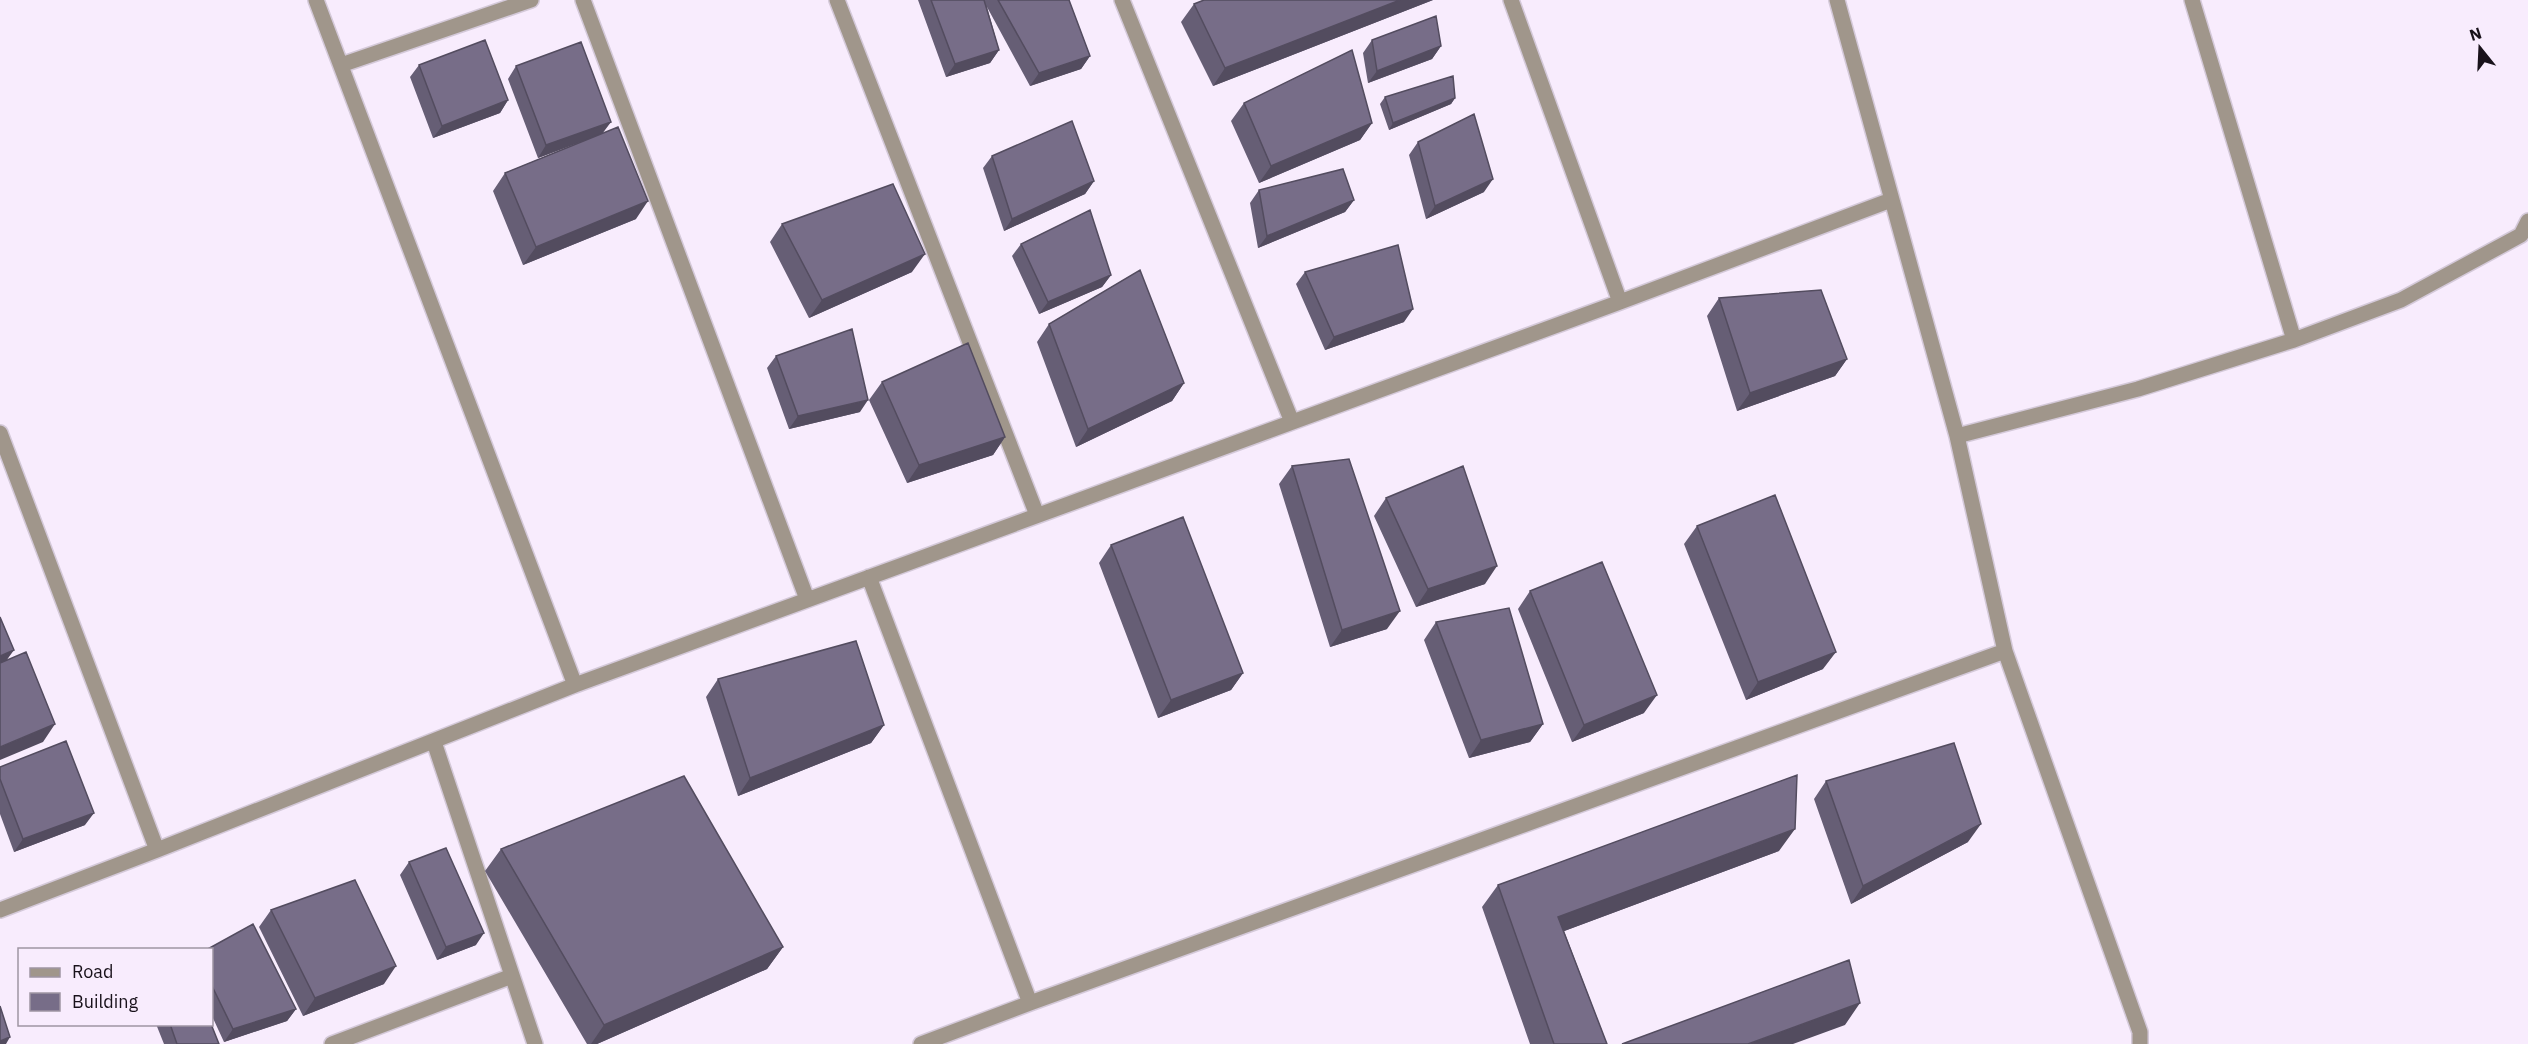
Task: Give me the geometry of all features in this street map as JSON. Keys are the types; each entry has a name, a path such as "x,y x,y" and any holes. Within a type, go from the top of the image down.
{"street":[{"path":"316,0 575,684"},
{"path":"341,65 531,0"},
{"path":"583,0 807,599"},
{"path":"837,0 1037,515"},
{"path":"1122,0 1292,422"},
{"path":"1511,0 1620,302"},
{"path":"1838,0 1891,200 1958,436 2005,651 2140,1032 2140,1044"},
{"path":"2192,0 2294,340"},
{"path":"0,910 434,742 575,684 1620,302 1891,200"},
{"path":"1958,436 2138,389 2294,340 2401,300 2521,235 2528,221"},
{"path":"0,433 157,850"},
{"path":"869,577 1030,1003"},
{"path":"921,1044 2005,651"},
{"path":"434,742 535,1044"},
{"path":"332,1044 512,976"}],"building":[{"path":"931,0 984,0 999,50 955,64"},
{"path":"998,0 1069,0 1090,56 1039,73"},
{"path":"1204,0 1400,0 1225,68 1194,4"},
{"path":"1436,16 1441,46 1377,71 1372,40"},
{"path":"485,40 508,100 442,126 419,65"},
{"path":"581,42 611,122 546,145 516,66"},
{"path":"1352,50 1372,123 1271,166 1244,103"},
{"path":"1453,76 1455,98 1393,123 1385,97"},
{"path":"1474,114 1493,179 1435,206 1418,142"},
{"path":"1072,121 1094,181 1012,219 992,156"},
{"path":"618,127 648,201 536,247 505,173"},
{"path":"1343,169 1354,200 1267,236 1259,190"},
{"path":"893,184 925,254 822,300 782,224"},
{"path":"1090,210 1111,275 1048,302 1021,244"},
{"path":"1398,245 1413,309 1334,337 1305,272"},
{"path":"1140,270 1184,383 1088,429 1049,324"},
{"path":"1821,290 1847,359 1750,393 1719,298"},
{"path":"852,329 868,400 798,416 776,356"},
{"path":"968,343 1005,437 919,465 882,382"},
{"path":"1349,459 1400,611 1342,630 1292,466"},
{"path":"1463,466 1497,566 1428,589 1386,498"},
{"path":"1775,495 1836,652 1758,682 1697,526"},
{"path":"1183,517 1243,673 1171,700 1111,545"},
{"path":"1602,562 1657,695 1584,725 1530,591"},
{"path":"1509,608 1543,724 1481,740 1436,622"},
{"path":"0,617 14,650 0,656"},
{"path":"856,641 884,725 750,778 718,679"},
{"path":"26,652 55,724 0,747 0,663"},
{"path":"66,741 94,813 23,839 0,779 0,767"},
{"path":"1954,743 1981,824 1863,886 1826,781"},
{"path":"1797,775 1795,829 1558,917 1607,1044 1554,1044 1498,885"},
{"path":"684,776 783,947 604,1025 501,849"},
{"path":"446,848 484,933 446,947 409,862"},
{"path":"355,880 396,966 315,998 271,910"},
{"path":"253,924 296,1009 233,1029 213,988 213,948 210,948"},
{"path":"1849,960 1860,1003 1748,1044 1622,1044"},
{"path":"0,1006 10,1037 0,1041"},
{"path":"171,1026 212,1026 219,1044 177,1044"}]}
